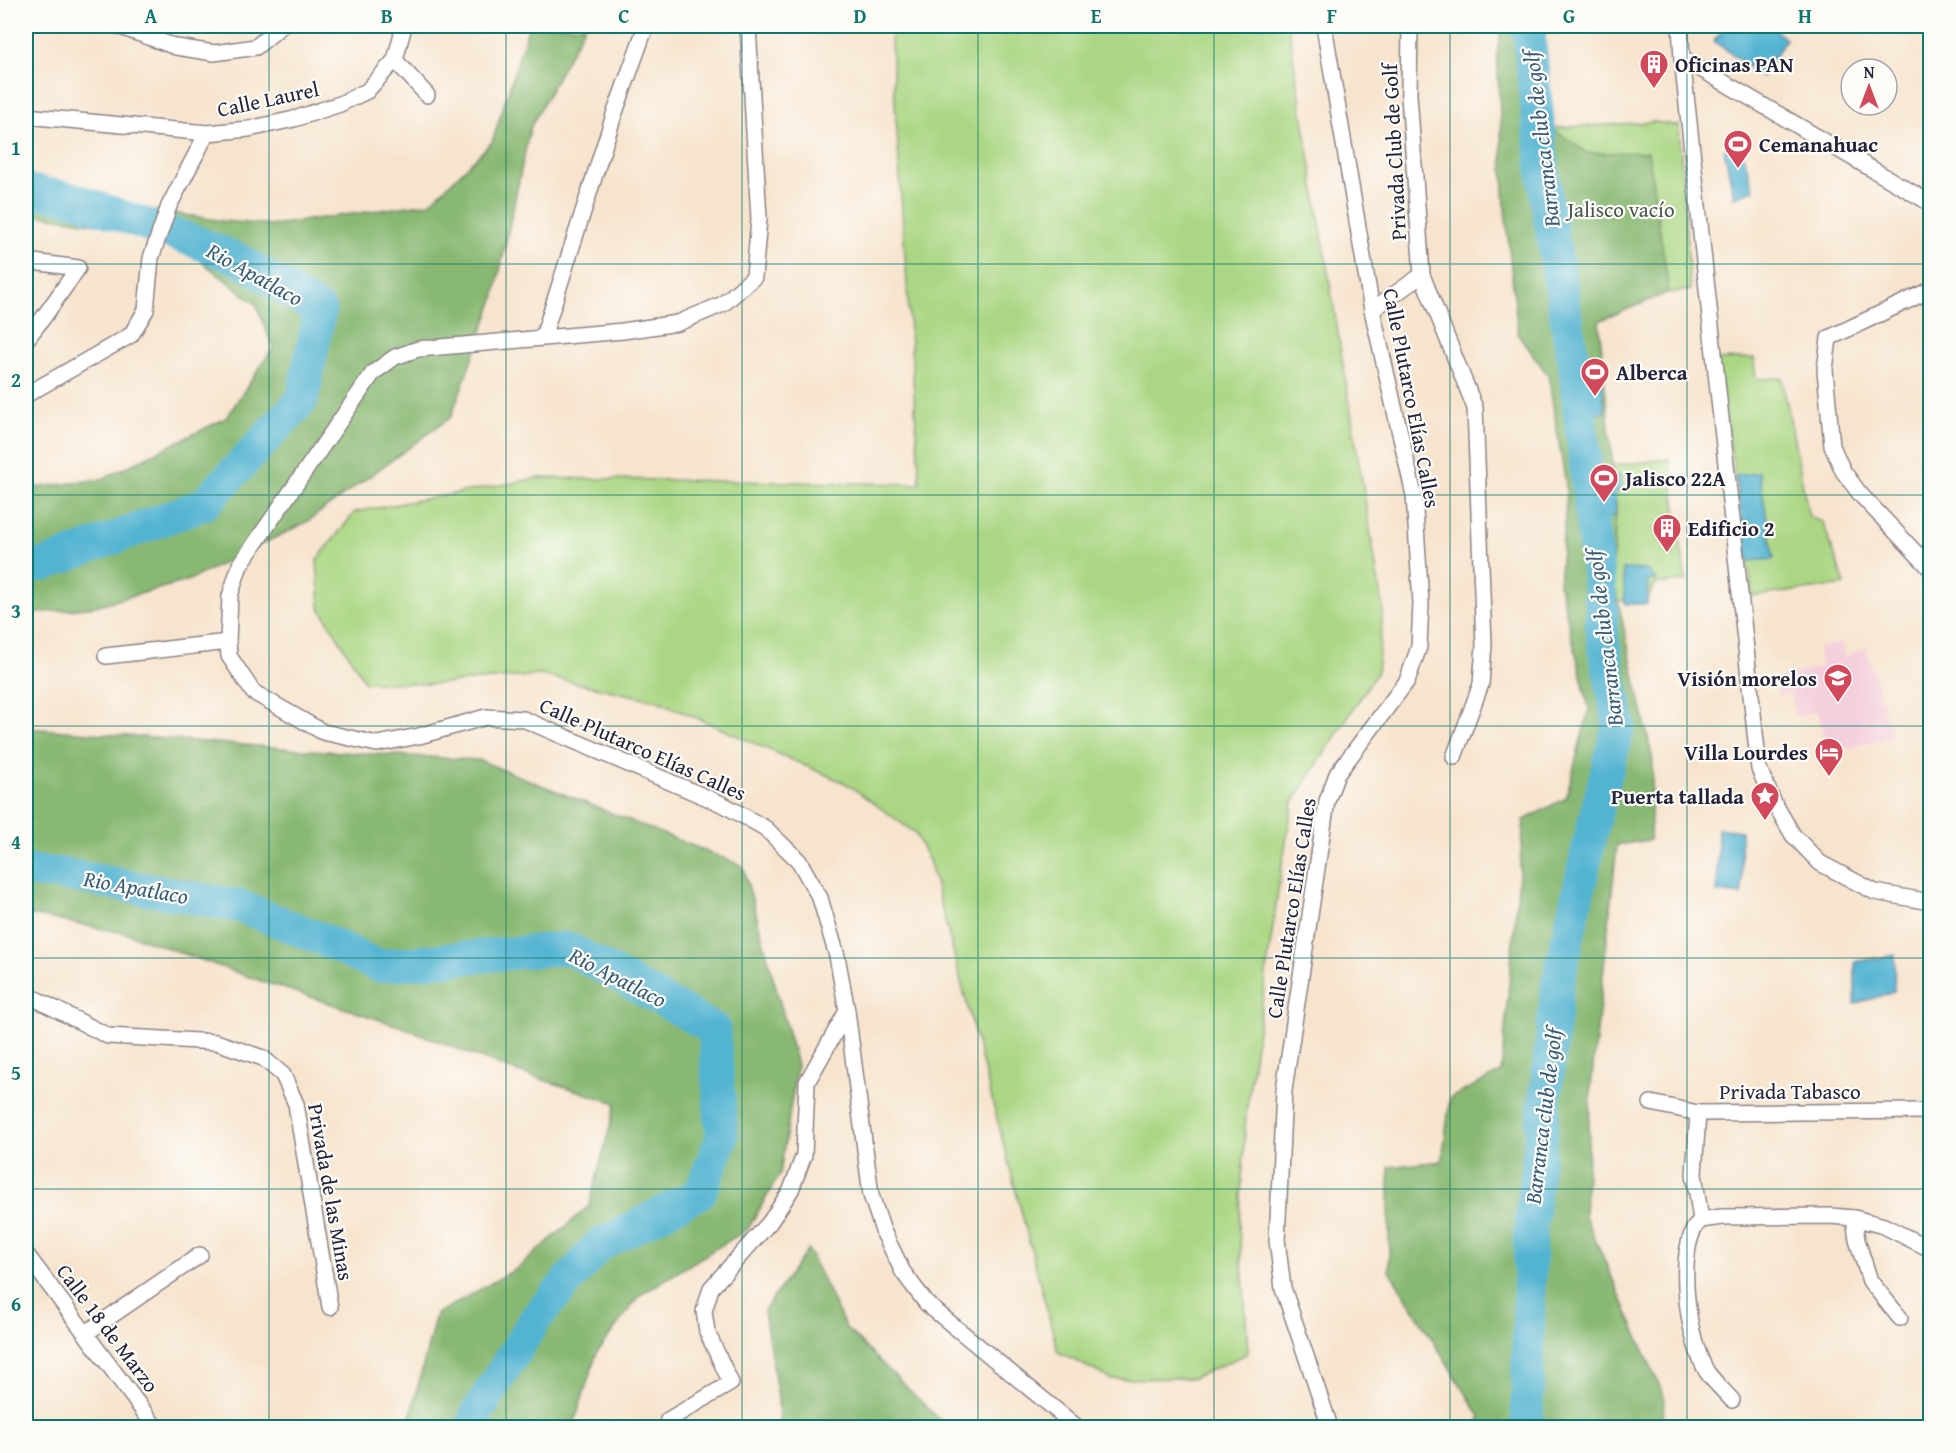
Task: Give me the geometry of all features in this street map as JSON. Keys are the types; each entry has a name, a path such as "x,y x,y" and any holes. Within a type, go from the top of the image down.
{"street":[{"path":"118,26 176,47 214,53 256,47 281,26"},
{"name":"Calle Laurel","path":"26,116 207,133 249,129 340,104 367,91 395,60 404,26"},
{"path":"543,337 614,115 646,26"},
{"name":"Calle Plutarco Elías Calles","path":"748,26 759,219 754,277 723,304 678,323 623,331 418,349 395,357 373,373 240,565 230,596 229,656 253,692 323,732 378,744 419,736 486,717 524,719 724,805 765,828 799,861 820,898 837,956 848,1011 871,1195 883,1231 903,1272 927,1304 1078,1428"},
{"name":"Calle Plutarco Elías Calles","path":"1324,26 1372,310 1414,495 1421,603 1419,647 1407,681 1337,774 1327,801 1284,1090 1277,1239 1279,1259 1283,1288 1328,1421 1328,1428"},
{"name":"Privada Club de Golf","path":"1410,26 1409,95 1422,275 1475,408 1484,645 1481,684 1454,757"},
{"path":"1680,26 1760,769 1773,801 1793,835 1821,863 1875,892 1930,903"},
{"path":"1682,58 1930,203"},
{"path":"395,60 427,95"},
{"path":"26,395 131,335 146,310 151,258 169,206 207,133"},
{"path":"26,261 78,268 26,340"},
{"path":"1372,310 1422,275"},
{"path":"1930,290 1829,338 1825,370 1832,446 1843,471 1860,494 1930,568"},
{"path":"106,656 228,642"},
{"name":"Privada de las Minas","path":"26,994 108,1036 216,1042 263,1058 283,1075 296,1104 330,1307"},
{"path":"668,1428 668,1420 731,1383 707,1332 704,1311 711,1288 770,1222 791,1190 804,1155 807,1082 848,1011"},
{"name":"Privada Tabasco","path":"1651,1103 1698,1113 1930,1111"},
{"path":"1698,1113 1694,1174 1701,1220"},
{"path":"1732,1400 1707,1372 1694,1340 1686,1298 1686,1256 1693,1230 1701,1220 1722,1217 1854,1218 1884,1226 1930,1249"},
{"path":"1854,1218 1857,1239 1870,1281 1900,1318"},
{"name":"Calle 18 de Marzo","path":"26,1254 156,1428"},
{"path":"86,1333 200,1255"}],"shaded area":[{"name":"Visión morelos","path":"1842,642 1844,657 1866,648 1892,737 1829,753 1817,711 1795,716 1790,691 1778,697 1774,679 1821,667 1817,648"}],"green space":[{"path":"529,26 585,26 530,128 494,299 451,417 305,523 187,581 88,608 26,614 26,489 102,479 226,418 273,348 256,304 193,255 148,232 26,213 26,183 123,205 223,221 273,225 430,203 492,142"},
{"path":"890,26 1288,26 1383,610 1377,672 1293,802 1246,1114 1239,1229 1248,1353 1194,1378 1111,1379 1058,1352 930,863 915,833 847,784 658,701 540,675 434,684 365,682 320,608 317,560 355,512 539,478 920,484"},
{"path":"1502,26 1546,26 1540,120 1587,153 1648,152 1669,292 1599,321 1615,491 1616,516 1612,573 1653,761 1650,840 1617,845 1591,1087 1585,1216 1664,1396 1663,1427 1478,1427 1480,1416 1389,1270 1389,1167 1442,1161 1450,1098 1501,1072 1524,820 1566,798 1589,709 1559,583 1567,492 1548,375 1518,334 1505,210 1497,53"},
{"name":"Jalisco vacío","path":"1655,122 1679,126 1690,290 1565,305 1552,128"},
{"path":"1754,358 1756,379 1782,378 1809,517 1823,522 1845,585 1753,596 1717,360"},
{"path":"1669,459 1686,581 1655,584 1648,598 1603,602 1587,469"},
{"path":"26,728 309,750 479,760 743,866 797,1065 780,1174 748,1229 640,1295 597,1352 573,1427 395,1427 410,1418 436,1314 518,1268 589,1206 616,1103 506,1068 405,1028 255,979 129,934 26,914"},
{"path":"808,1249 846,1328 947,1427 780,1427 778,1398 764,1311"}],"water":[{"path":"1726,26 1749,26 1752,29 1767,26 1786,39 1762,77 1714,41"},
{"name":"Cemanahuac","path":"1741,147 1754,190 1734,197 1724,150"},
{"name":"Alberca","path":"1602,382 1605,412 1588,413 1585,384"},
{"path":"1759,472 1774,559 1748,561 1735,476"},
{"name":"Jalisco 22A","path":"1620,475 1622,491 1615,492 1616,516 1593,521 1590,479"},
{"path":"1623,569 1647,570 1656,580 1648,581 1647,604 1625,604"},
{"path":"1718,828 1741,831 1742,895 1717,892"},
{"path":"1895,955 1894,992 1855,1004 1855,962"}],"waterway":[{"name":"Barranca club de golf","path":"1527,1428 1530,1233 1558,983 1593,825 1619,724 1601,629 1602,612 1575,371 1546,197 1528,26"},
{"name":"Rio Apatlaco","path":"26,190 73,199 194,241 240,260 320,311 302,400 204,504 43,565 26,566"},
{"name":"Rio Apatlaco","path":"26,871 62,874 240,906 324,940 378,966 568,948 714,1029 722,1137 700,1193 598,1246 536,1318 475,1416 475,1428"}],"place":[{"name":"Oficinas PAN","path":"1654,90"},
{"name":"Cemanahuac","path":"1738,170"},
{"name":"Alberca","path":"1595,398"},
{"name":"Jalisco 22A","path":"1604,504"},
{"name":"Edificio 2","path":"1667,554"},
{"name":"Visión morelos","path":"1838,704"},
{"name":"Villa Lourdes","path":"1829,778"},
{"name":"Puerta tallada","path":"1765,822"}]}
